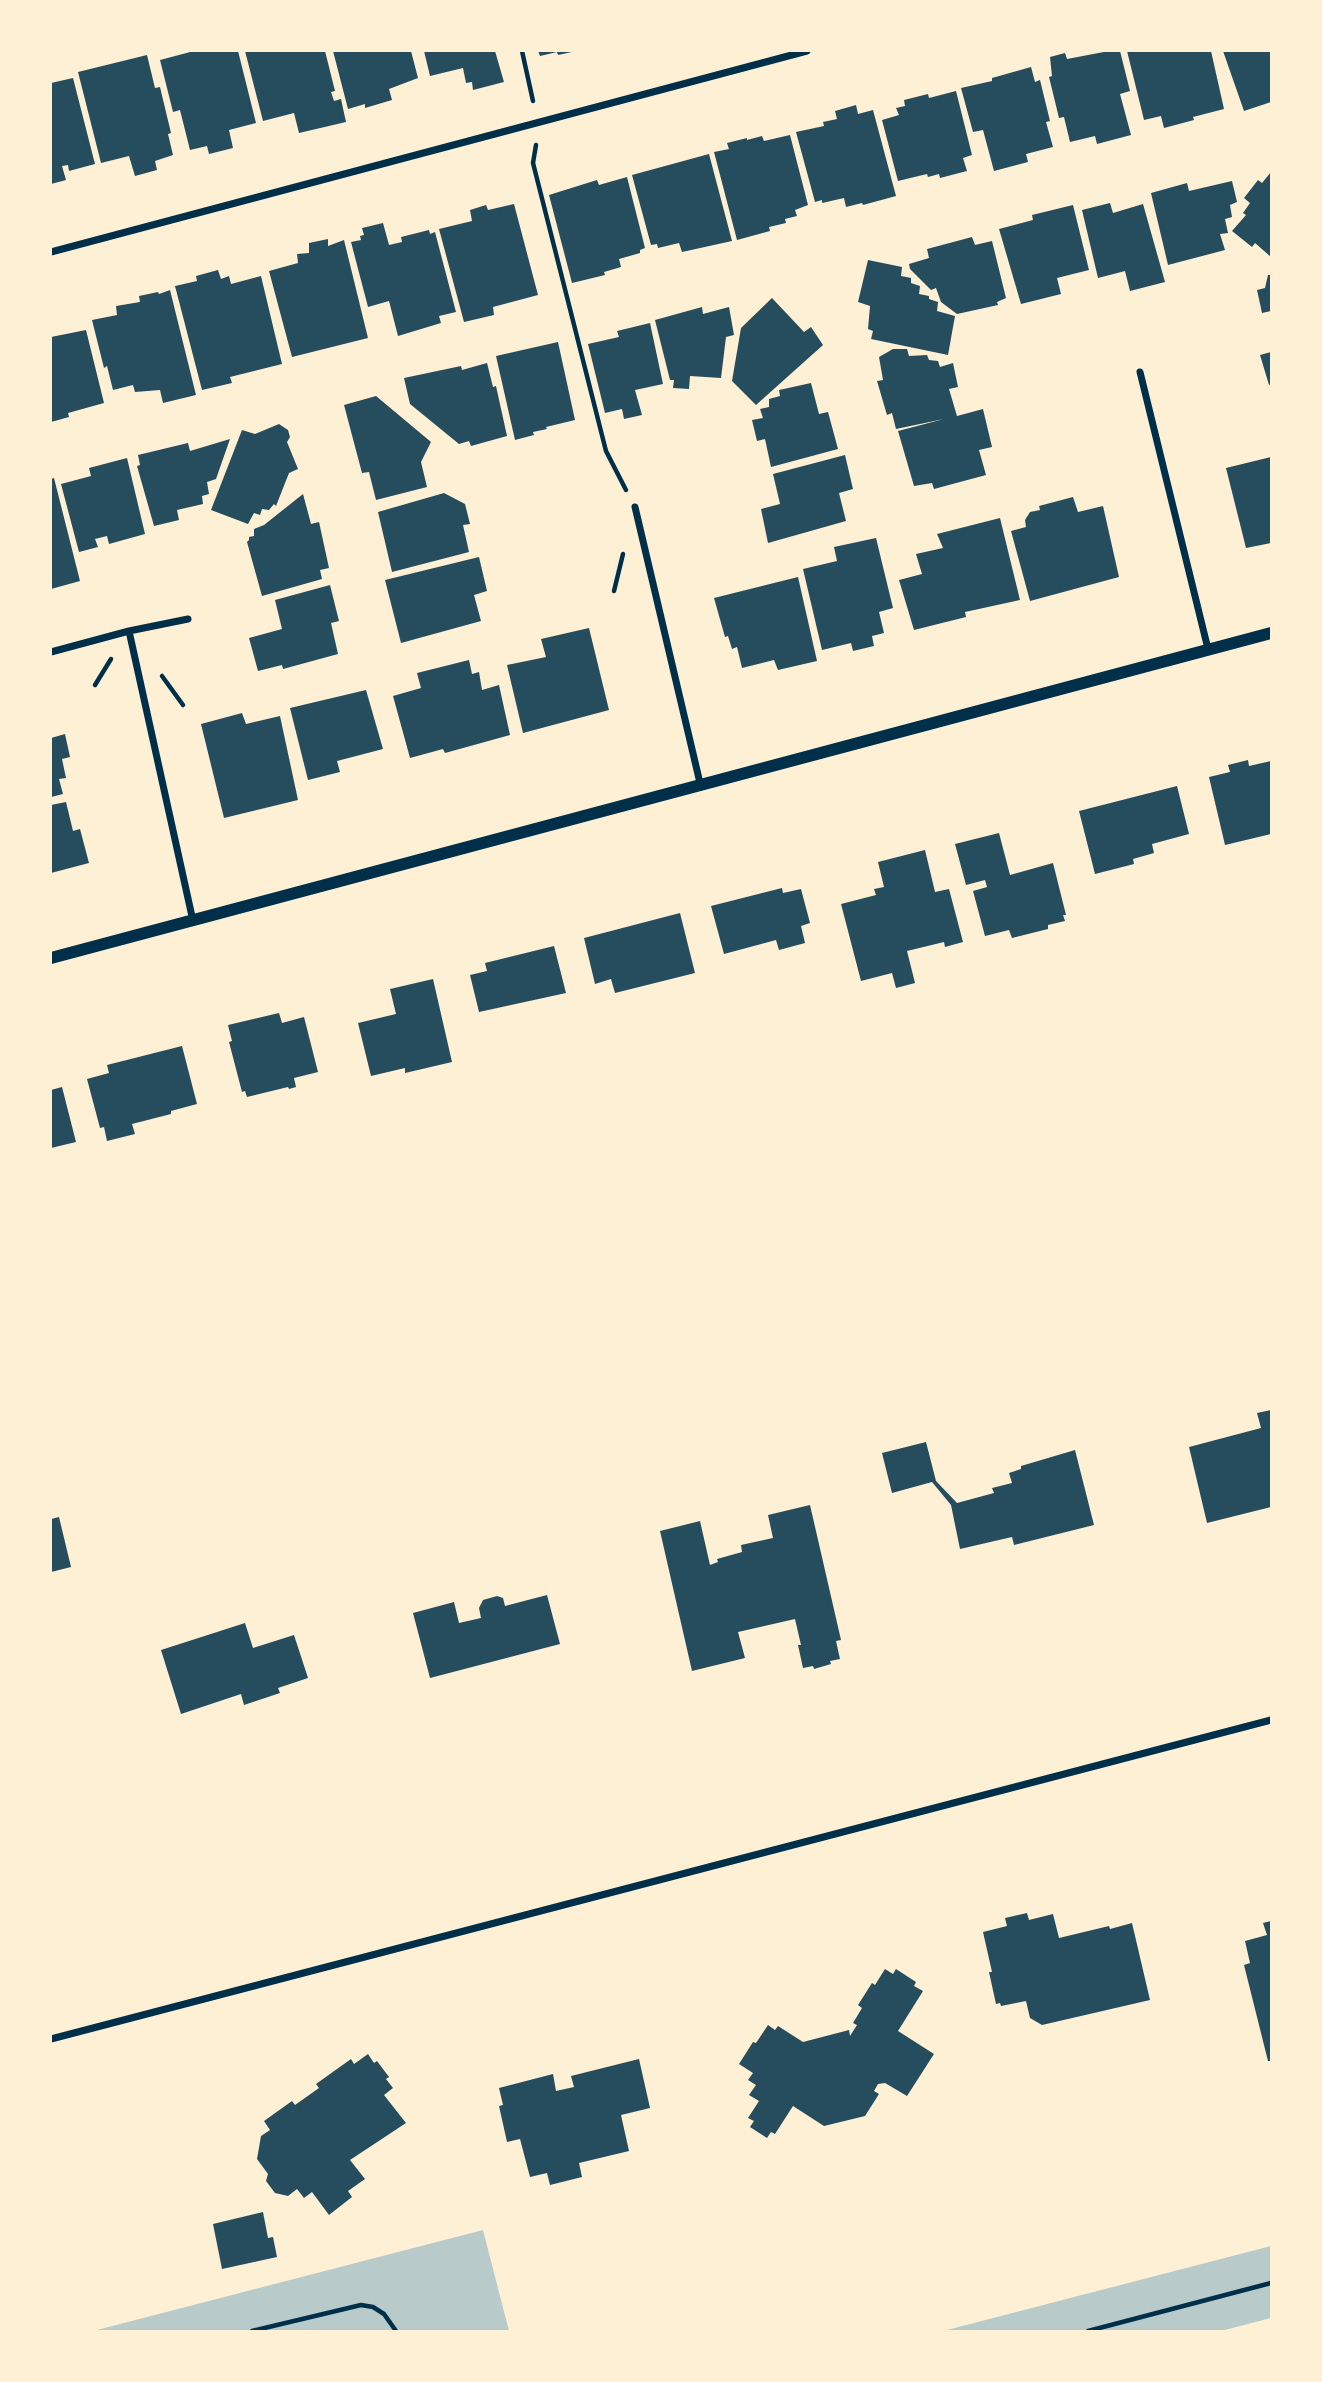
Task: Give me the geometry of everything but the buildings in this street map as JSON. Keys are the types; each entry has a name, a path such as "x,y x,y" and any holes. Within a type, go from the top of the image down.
{"street":[{"path":"51,252 807,51"},
{"path":"1140,372 1208,649"},
{"path":"635,507 700,783"},
{"path":"51,652 129,631 188,619"},
{"path":"129,631 194,922"},
{"path":"51,958 1271,633"},
{"path":"51,2039 1271,1720"}],"path":[{"path":"522,51 533,102"},
{"path":"536,146 533,163 606,451 635,507"},
{"path":"1088,2331 1271,2283"},
{"path":"252,2331 361,2305 373,2307 384,2314 396,2331"}],"shaded area":[{"path":"483,2230 509,2331 93,2331"},
{"path":"1271,2246 1271,2318 1221,2331 943,2331"}]}
